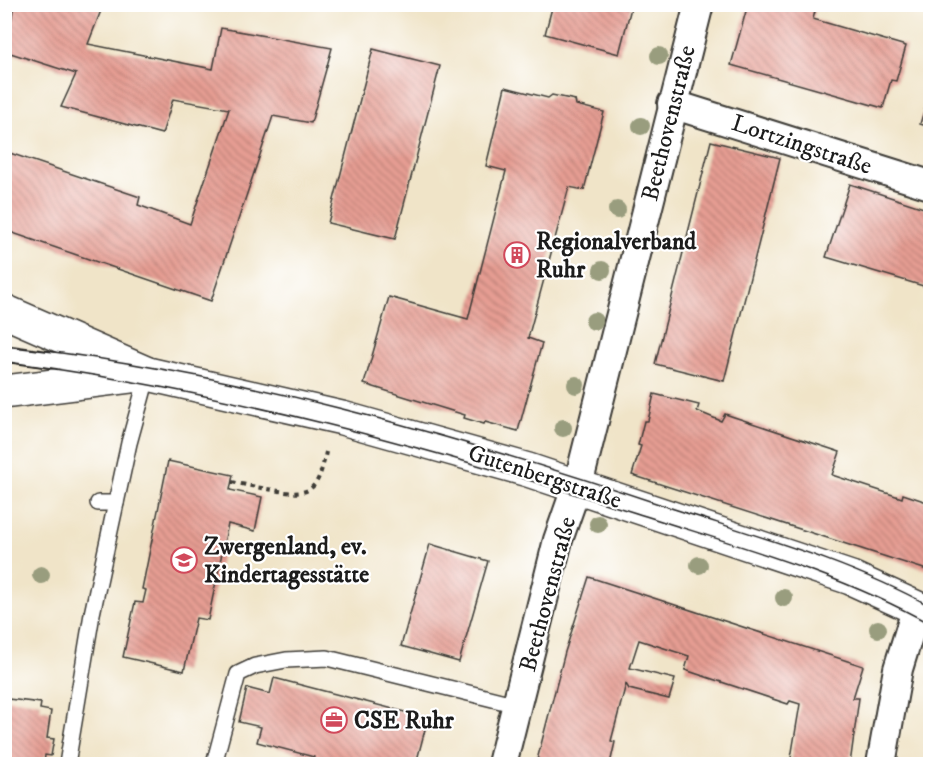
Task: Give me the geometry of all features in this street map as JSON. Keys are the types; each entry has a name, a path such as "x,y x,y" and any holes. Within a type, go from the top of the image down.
{"street":[{"name":"Beethovenstraße","path":"502,765 558,540 577,486 699,4"},
{"name":"Lortzingstraße","path":"672,104 930,185"},
{"name":"Gutenbergstraße","path":"4,311 148,374 398,432 577,486 840,574 924,610"},
{"name":"Gutenbergstraße","path":"4,392 148,374"},
{"path":"880,765 898,669 924,610"}],"lane":[{"path":"4,353 148,374 129,443 92,614 68,765"},
{"path":"98,502 116,503"},
{"path":"214,765 238,674 255,666 286,660 327,658 517,705"}],"path":[{"path":"232,482 294,495 310,490 322,469"}],"building":[{"path":"14,4 88,4 102,8 88,44 213,69 221,28 332,48 311,123 273,116 211,301 4,230 4,151 140,197 138,205 190,224 229,109 173,99 162,134 61,107 76,74 4,51 4,34 9,35"},
{"path":"553,4 632,4 619,54 545,34"},
{"path":"748,4 817,4 813,19 906,46 896,81 891,80 883,108 731,65"},
{"path":"373,49 440,66 395,239 328,223"},
{"path":"505,87 548,98 552,95 575,100 576,105 604,112 584,190 569,187 528,338 542,343 518,431 464,418 465,415 364,384 389,297 468,319 506,171 486,166"},
{"path":"930,92 930,127 920,124"},
{"path":"711,141 780,158 724,381 655,364"},
{"path":"850,184 930,210 930,288 826,257"},
{"path":"654,394 699,405 697,411 721,421 725,414 840,452 832,475 902,498 903,494 930,503 930,571 632,475 641,446 638,445 644,421 648,421"},
{"name":"Zwergenland, ev. Kindertagesstätte","path":"168,461 233,475 230,490 262,497 255,531 228,524 208,620 196,618 184,671 123,657 135,602 143,603 146,590 142,589"},
{"path":"430,544 488,561 459,662 401,646"},
{"path":"589,577 863,666 853,698 859,698 850,764 790,764 800,704 790,701 788,704 685,670 689,656 639,640 630,668 675,679 669,699 629,689 626,684 611,741 615,742 610,764 536,764 565,652"},
{"name":"CSE Ruhr","path":"274,678 428,718 416,764 312,764 314,757 257,742 261,727 239,722 247,688 270,694"},
{"path":"8,699 41,703 40,709 51,711 47,738 54,739 51,756 45,755 44,764 4,764 4,705 7,706"}],"tram line":[{"path":"4,346 173,371 340,408 423,431 587,480 801,550 867,576 930,606"},
{"path":"4,362 165,388 244,405 323,423 480,466 786,561 860,590 930,624"}],"place":[{"name":"Regionalverband Ruhr","path":"517,255"},
{"name":"Zwergenland, ev. Kindertagesstätte","path":"184,560"},
{"name":"CSE Ruhr","path":"334,720"}]}
